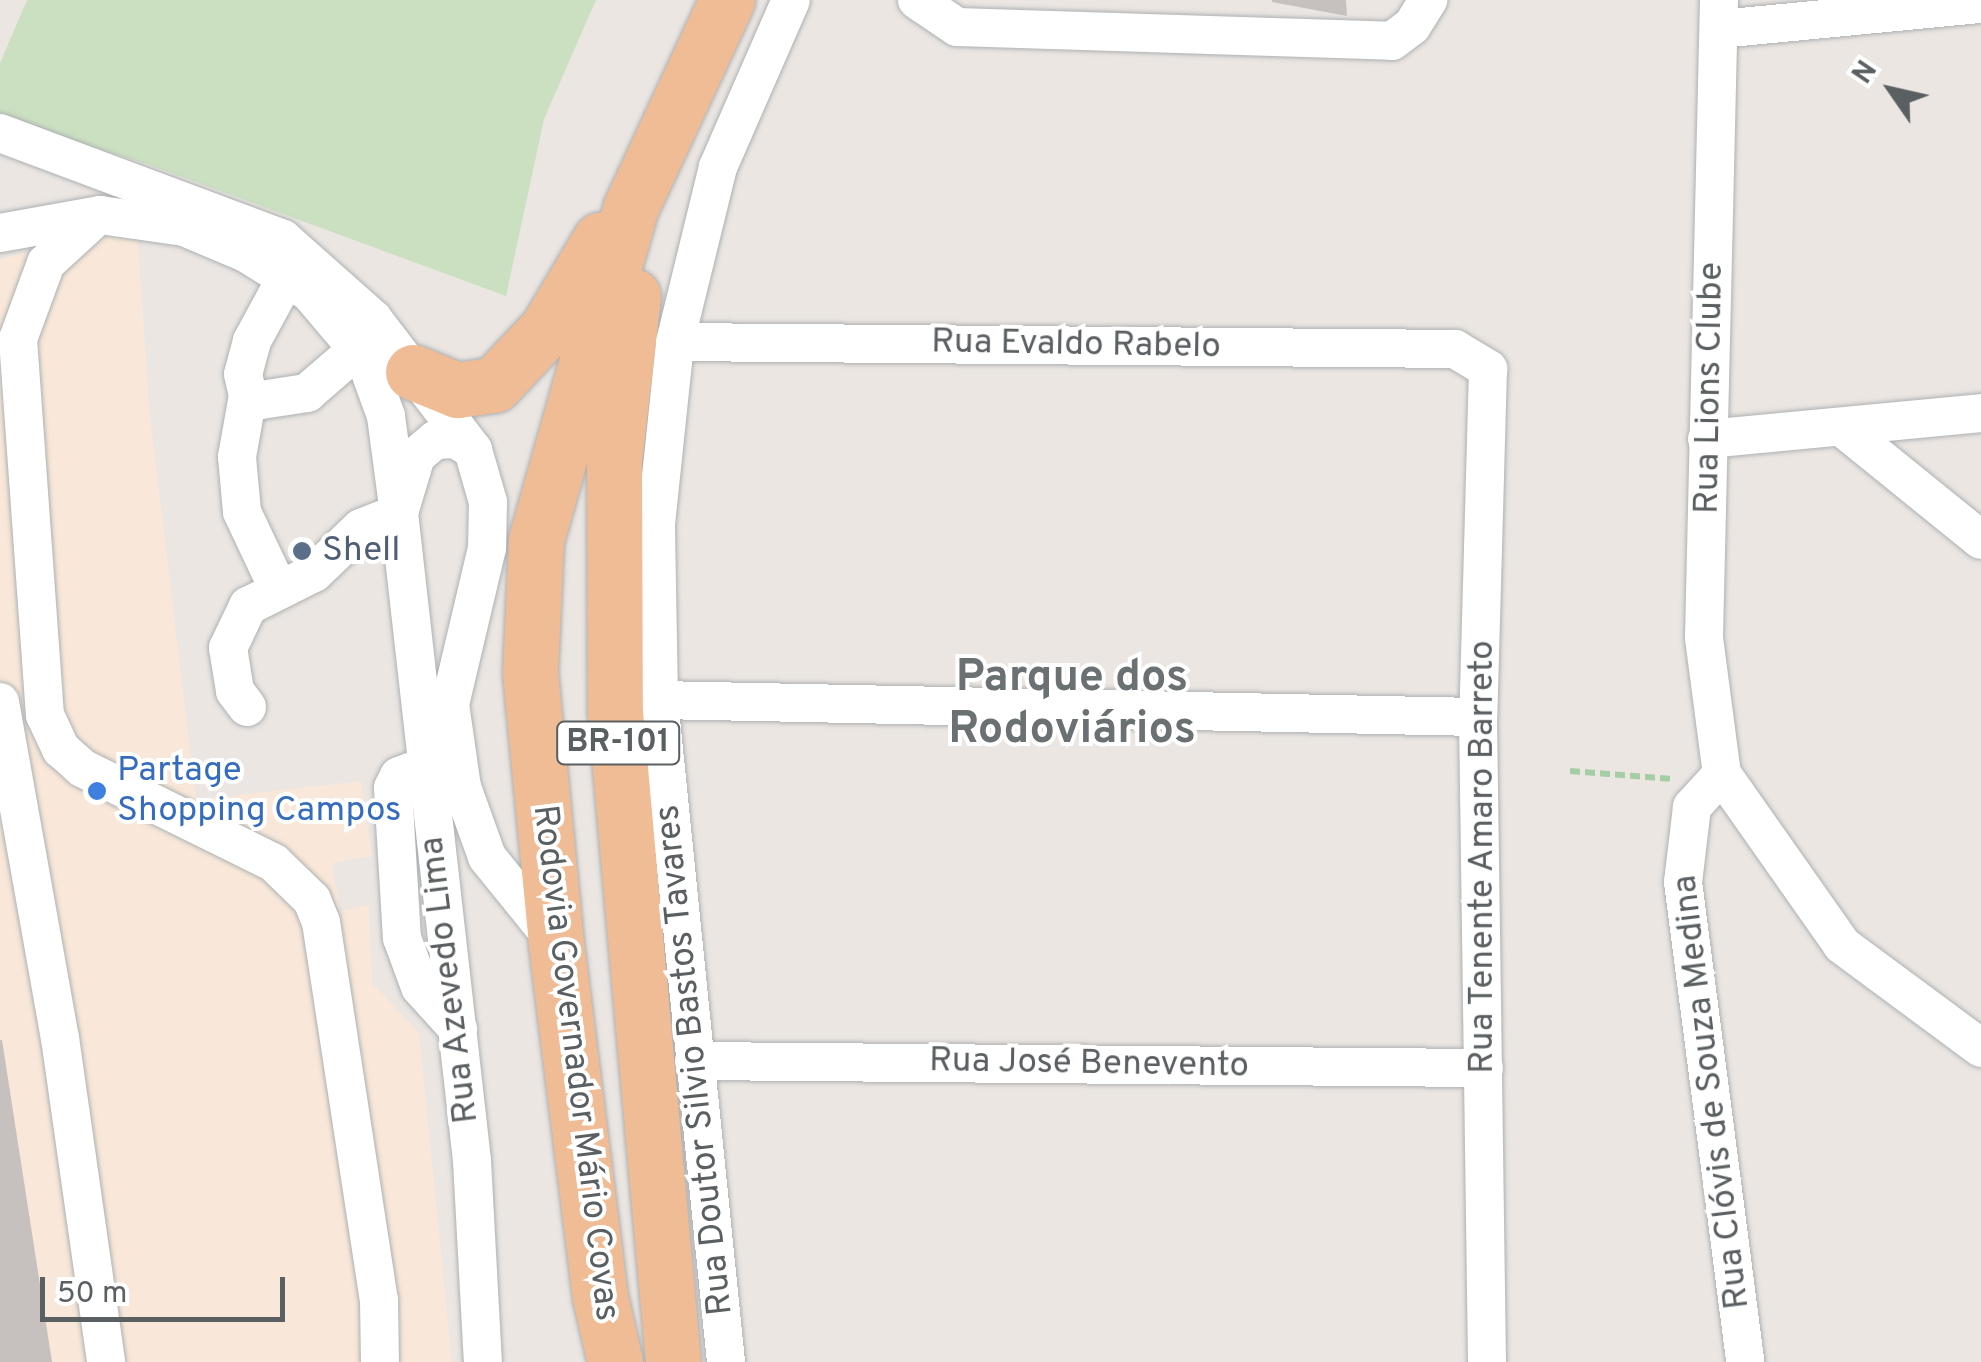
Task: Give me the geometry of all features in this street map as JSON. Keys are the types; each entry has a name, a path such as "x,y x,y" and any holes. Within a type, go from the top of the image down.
{"highway":[{"name":"Rodovia Governador Mário Covas","path":"615,1362 600,1298 556,943 530,672 536,540 631,207 727,0"},
{"name":"Rodovia Governador Mário Covas","path":"669,126 628,325 614,460 615,712 674,1362"},
{"path":"413,372 457,390 494,385 547,329 669,126"},
{"path":"556,943 599,987 620,1024 644,1186 660,1240"}],"street":[{"name":"Rua Doutor Silvio Bastos Tavares","path":"726,1362 658,700 656,524 675,342 718,167 791,0"},
{"path":"917,0 957,27 1046,14 1392,41 1412,26 1428,0"},
{"path":"1720,14 1981,4"},
{"name":"Rua Lions Clube","path":"1720,14 1704,638 1722,774"},
{"name":"Rua Azevedo Lima","path":"0,133 283,240 360,306 473,450 488,502 487,548 450,704 462,787 487,858 556,943"},
{"path":"82,768 52,736 40,686 18,339 46,262 100,215"},
{"name":"Rua Azevedo Lima","path":"0,233 100,215 184,227 309,292 358,349 386,416 400,513 423,767 458,1029 483,1362"},
{"path":"278,588 242,512 237,457 248,394 244,374 252,341 286,278"},
{"name":"Rua Evaldo Rabelo","path":"675,342 1455,349 1476,357"},
{"path":"248,394 261,400 308,393 358,349"},
{"name":"Rua Tenente Amaro Barreto","path":"1476,357 1490,376 1478,717 1487,1362"},
{"path":"0,404 3,520 31,721 54,763 82,768 274,864 312,900 322,922 379,1300 380,1362"},
{"path":"1708,439 1981,413"},
{"path":"1844,429 1981,540"},
{"path":"247,707 234,692 228,648 248,606 314,573 361,528 400,513 416,456 434,440 456,439 473,450"},
{"path":"658,700 1478,717"},
{"path":"0,702 60,1038 106,1362"},
{"path":"1722,774 1842,945 1981,1048"},
{"name":"Rua Clóvis de Souza Medina","path":"1722,774 1692,807 1683,882 1745,1362"},
{"name":"Rua José Benevento","path":"694,1061 1484,1068"}],"shaded area":[{"name":"Partage Shopping Campos","path":"137,227 149,407 196,800 361,781 372,856 332,863 340,911 369,905 372,983 419,1033 452,1362 0,1362 0,259"}],"green space":[{"path":"27,0 596,0 544,119 506,296 147,164 0,118 0,63"}],"building":[{"path":"1346,0 1347,16 1272,2"},
{"path":"2,1040 52,1362 0,1362"}],"place":[{"name":"Shell","path":"302,551"},
{"name":"Partage Shopping Campos","path":"97,791"}],"district":[{"name":"Parque dos Rodoviários","path":"1072,705"}]}
